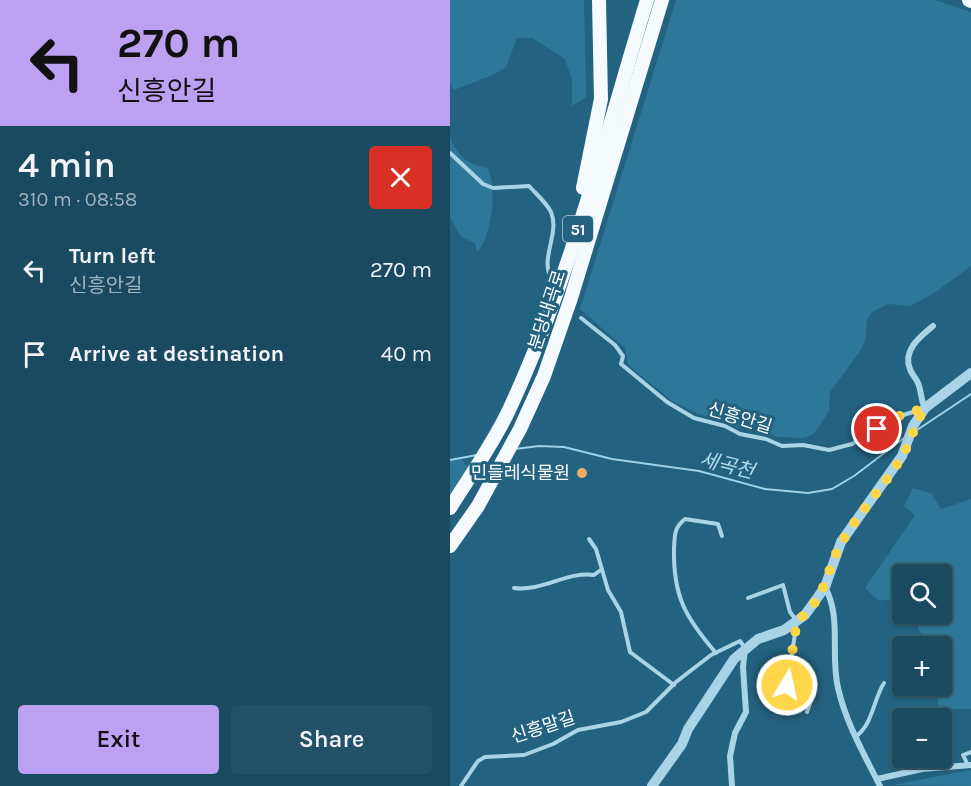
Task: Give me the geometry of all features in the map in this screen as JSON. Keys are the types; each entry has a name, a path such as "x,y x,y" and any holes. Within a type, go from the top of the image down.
{"highway":[{"path":"564,268 589,164 601,99 599,0"},
{"name":"분당내곡로","path":"450,508 508,411 564,268 600,165 647,0"},
{"name":"분당내곡로","path":"450,546 478,506 508,451 544,376 567,309 662,0"}],"street":[{"path":"925,408 920,399 918,382 909,367 909,360 914,342 933,326"},
{"name":"신흥말길","path":"652,786 682,744 688,729 720,677 745,649 758,639 784,630 805,615 825,587 841,542 902,456 913,426 925,408 971,373"},
{"path":"825,587 832,601 834,659 838,689 855,737 880,786"},
{"path":"732,786 730,756 735,733 746,712 742,667 745,649"},
{"path":"877,779 904,773 970,765"}],"lane":[{"path":"450,153 483,184 493,188 529,186 544,202 554,223 547,267 551,278"},
{"name":"신흥안길","path":"581,318 615,345 623,356 621,364 667,402 694,418 725,426 740,434 766,439 782,446 802,445 828,450 852,444 893,418 925,408"},
{"path":"716,653 694,628 677,591 674,535 677,525 685,519 718,524 722,536"},
{"path":"589,539 596,549 608,590 623,618 630,652 674,686"},
{"path":"514,588 548,585 585,573 594,574 602,569"},
{"path":"748,598 783,585 790,612 797,621 787,685 790,691 807,697 810,704 807,712"},
{"name":"신흥말길","path":"461,786 478,761 485,757 524,755 553,744 578,730 621,722 646,712 674,686 716,653 740,641 745,649"},
{"path":"855,737 862,732 870,720 874,700 884,682"},
{"path":"970,765 963,755 971,752"},
{"path":"903,768 904,773"}],"shaded area":[{"path":"450,0 584,0 586,97 572,106 572,80 565,59 532,38 517,38 506,67 495,74 454,90 450,83"},
{"path":"676,0 935,0 971,12 971,266 936,292 910,306 888,304 872,312 867,320 865,340 861,350 830,392 829,411 814,434 804,438 777,437 765,432 745,430 696,413 674,402 636,372 628,364 625,348 580,309"},
{"path":"450,137 456,150 464,158 473,164 487,168 490,176 493,198 490,224 477,252 475,243 461,237 450,217"},
{"path":"461,458 468,467 450,495 450,460"},
{"path":"913,488 931,493 941,509 971,499 971,709 939,708 937,696 952,696 952,636 923,636 917,624 952,624 952,564 892,564 892,599 879,601 865,588 915,515 904,506"},
{"path":"971,770 971,786 892,785"}],"waterway":[{"name":"세곡천","path":"917,430 971,394"},
{"name":"세곡천","path":"515,449 539,446 564,447 612,459 699,471 765,489 808,493 832,489 854,476 904,438"},
{"name":"세곡천","path":"450,460 477,455"}],"place":[{"name":"민들레식물원","path":"582,473"}],"route":[{"path":"787,685 797,621 805,615 825,587 841,542 902,456 913,426 925,408 893,418 877,429"}]}
